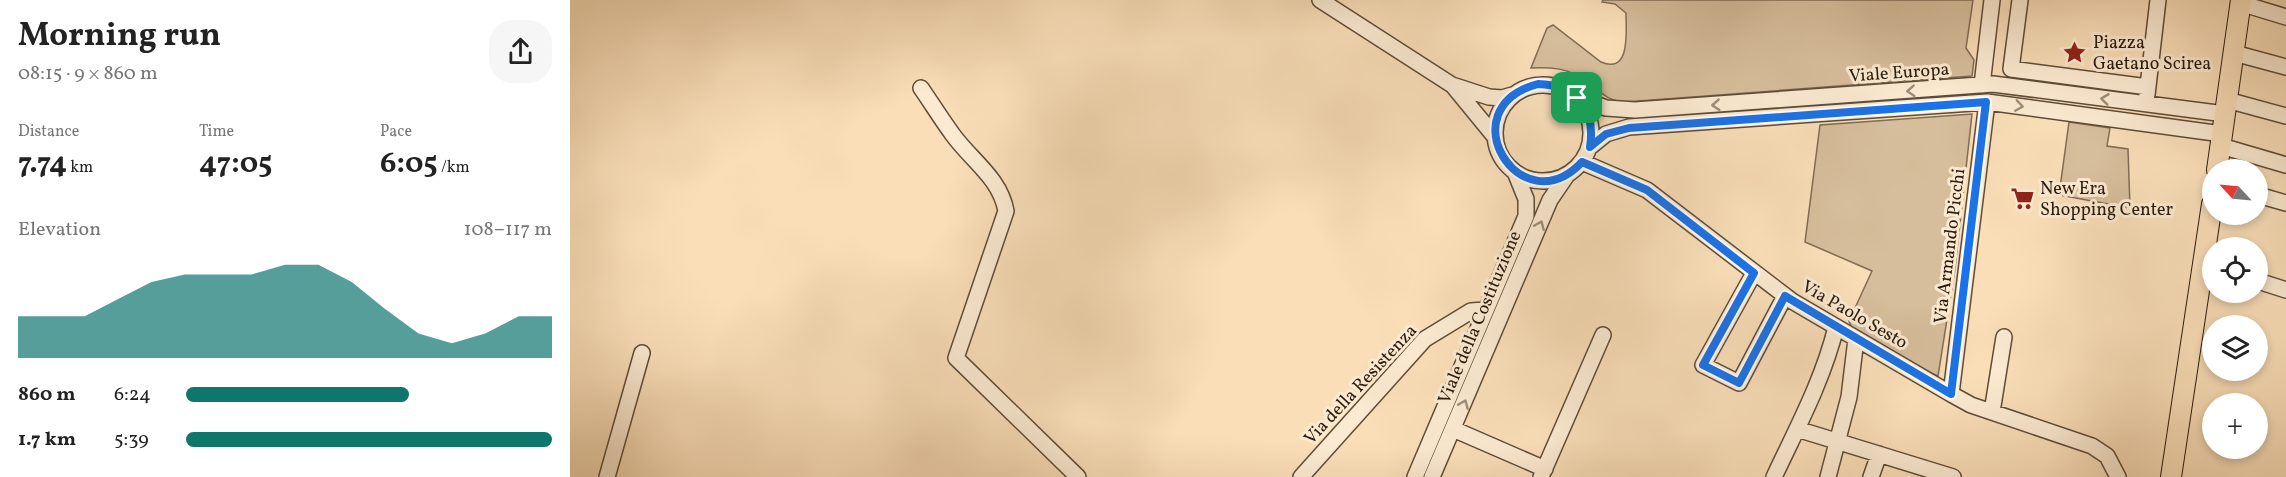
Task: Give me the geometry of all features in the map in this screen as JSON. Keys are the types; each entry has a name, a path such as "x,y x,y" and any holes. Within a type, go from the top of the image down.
{"main road":[{"path":"2219,159 2241,2"},
{"path":"2175,475 2202,303"}],"street":[{"path":"1320,0 1452,85 1489,97 1502,98 1538,84 1566,89 1586,108 1592,134 1590,147 1582,162 1567,175 1546,181 1524,177 1515,172 1502,157 1495,137 1495,128 1500,110 1512,95"},
{"path":"1983,85 1992,0"},
{"path":"2020,0 2011,69 2148,87"},
{"path":"2146,104 2158,0"},
{"path":"2241,2 2286,17"},
{"path":"2234,53 2286,67"},
{"name":"Viale Europa","path":"1577,98 1606,108 1635,110 1993,84 2146,104 2224,123"},
{"path":"1452,85 1495,137"},
{"path":"921,88 954,137 995,183 1004,199 1006,211 956,358 1078,477"},
{"name":"Viale Europa","path":"1590,147 1606,134 1629,128 1986,102 2224,123"},
{"name":"Via Armando Picchi","path":"1951,394 1986,102"},
{"path":"2224,123 2286,116"},
{"path":"2224,123 2286,165"},
{"name":"Via Paolo Sesto","path":"1582,162 1647,190 1785,296 1856,339 1971,405 2092,446 2107,456 2118,477"},
{"name":"Viale della Costituzione","path":"1415,477 1526,216 1526,199 1515,172"},
{"name":"Viale della Costituzione","path":"1432,477 1550,200 1567,175"},
{"path":"2268,198 2286,204"},
{"path":"1754,273 1703,365 1739,383 1785,296"},
{"path":"2268,284 2286,290"},
{"name":"Via della Resistenza","path":"1301,477 1425,339 1471,311 1485,310"},
{"path":"1774,477 1829,356 1836,327"},
{"path":"1453,429 1543,473 1603,334"},
{"path":"1992,412 2004,337"},
{"path":"1828,477 1849,397 1856,339"},
{"path":"607,477 642,353"},
{"path":"1797,429 1879,454 1936,475 1953,477"},
{"path":"1871,477 1879,454"}],"shaded area":[{"path":"1603,0 1973,0 1966,48 1974,60 1972,76 1625,102 1608,97 1572,73 1552,68 1531,68 1547,28 1553,25 1601,62 1611,64 1618,62 1625,49 1626,13 1615,4 1602,2"},
{"path":"1972,114 1955,269 1938,376 1919,368 1852,329 1849,321 1872,271 1805,242 1820,125"},
{"path":"2069,122 2110,128 2107,146 2128,149 2130,208 2059,195"}],"place":[{"name":"Piazza Gaetano Scirea","path":"2075,52"},
{"name":"New Era Shopping Center","path":"2022,198"}],"route":[{"path":"1538,84 1566,89 1577,98 1586,108 1590,121 1592,134 1590,147 1606,134 1618,129 1986,102 1951,394 1785,296 1739,383 1703,365 1754,273 1647,190 1582,162 1575,170 1557,179 1535,180 1515,172 1505,163 1498,151 1495,137 1497,119 1500,110 1512,95 1538,84"}]}
